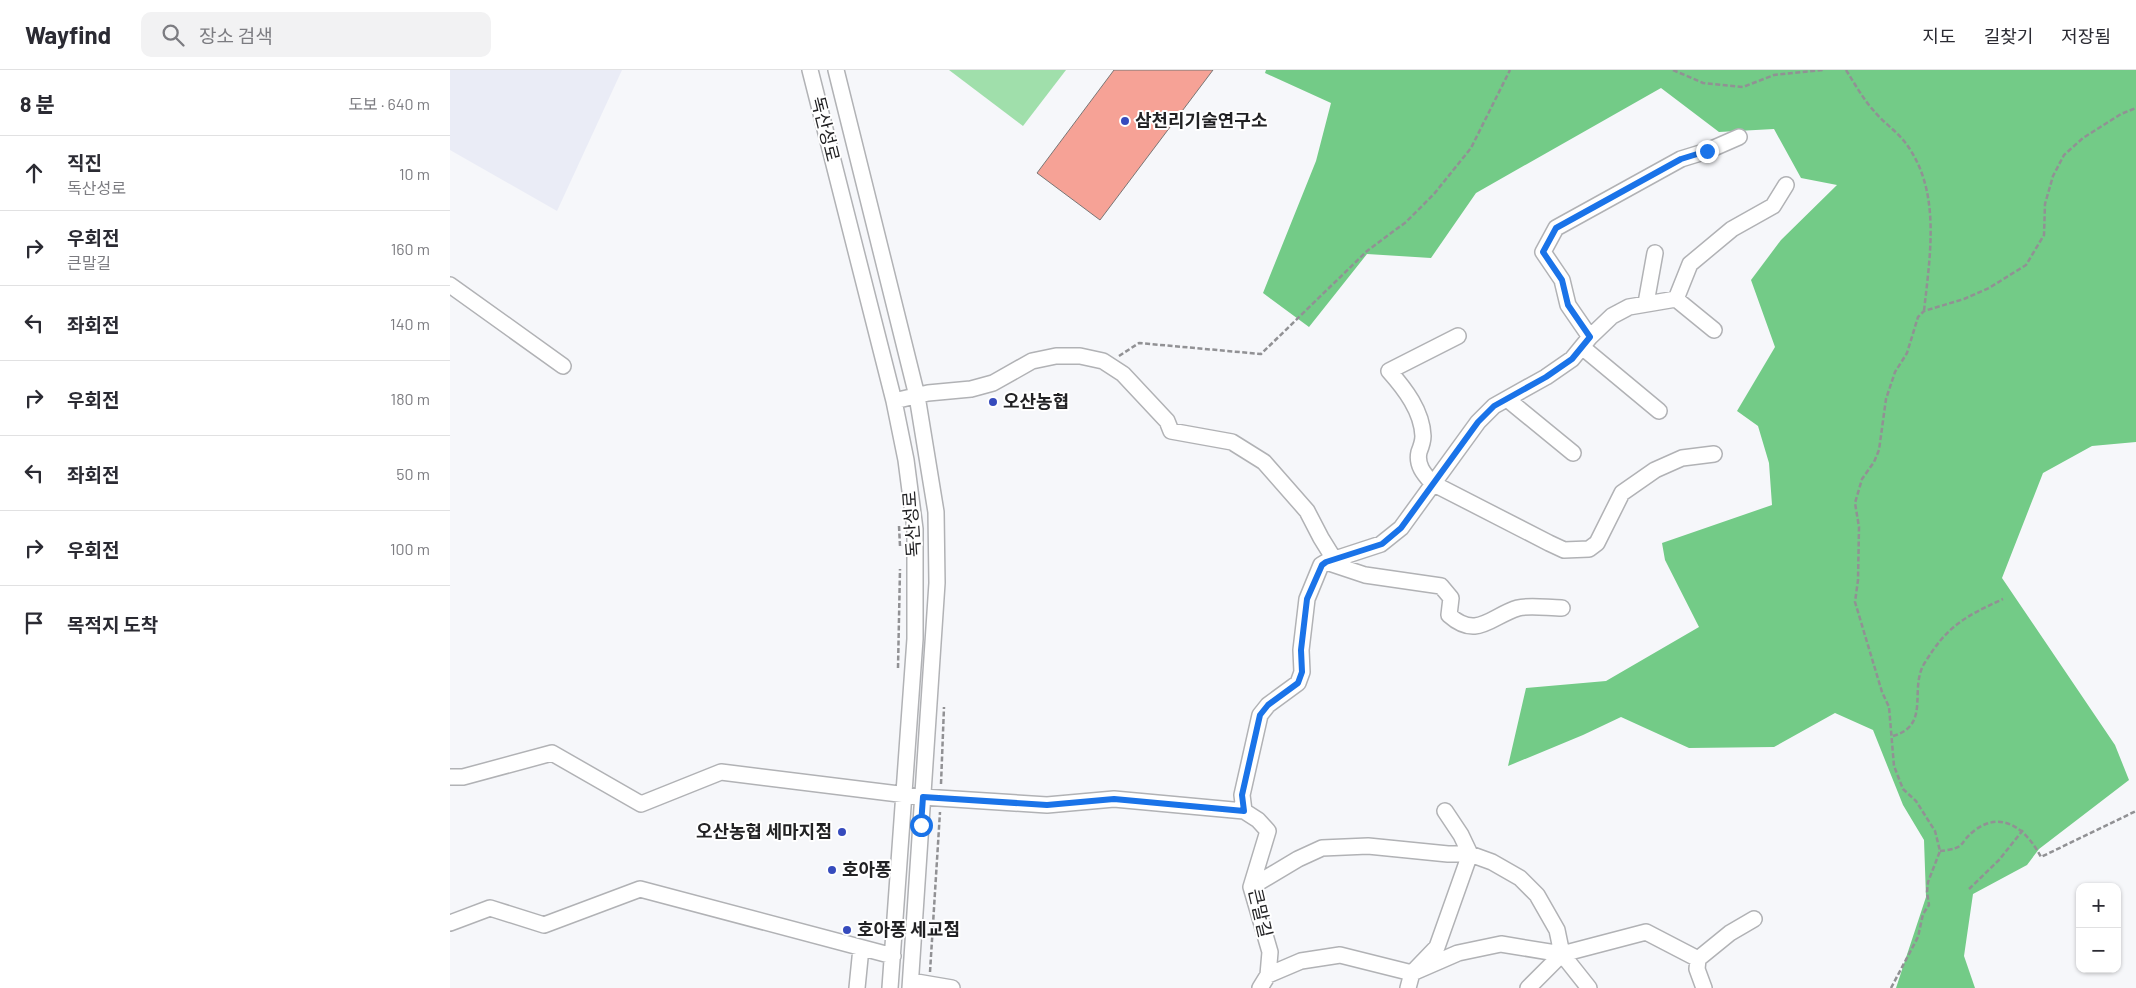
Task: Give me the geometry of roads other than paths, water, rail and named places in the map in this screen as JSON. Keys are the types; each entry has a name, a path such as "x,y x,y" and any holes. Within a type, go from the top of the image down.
{"street":[{"name":"독산성로","path":"810,70 894,401 906,460 915,529 915,639 890,988"},
{"name":"독산성로","path":"836,70 917,396 936,512 937,583 910,984"},
{"path":"1659,411 1586,342 1568,305 1562,280 1543,252 1556,228 1681,159 1707,151 1739,137"},
{"path":"1676,299 1690,264 1732,229 1773,206 1786,185"},
{"path":"1646,304 1655,253"},
{"path":"450,285 563,366"},
{"path":"450,777 463,777 552,753 641,804 722,772 923,797 1047,805 1114,799 1244,811 1242,795 1260,715 1268,705 1298,683 1302,672 1301,650 1307,599 1322,565 1382,544 1401,528 1478,422 1494,406 1546,377 1572,359 1612,316 1629,307 1676,299 1714,330"},
{"path":"1458,336 1389,371 1404,387 1417,412 1423,437 1418,457 1422,472 1432,483 1564,550 1589,549 1597,543 1622,493 1655,470 1682,458 1714,454"},
{"path":"894,401 917,396 971,390 993,383 1032,361 1056,356 1080,356 1107,364 1123,374 1151,402 1167,421 1171,431 1232,442 1264,462 1307,511 1330,561 1366,575 1441,586 1451,598 1449,614 1457,622 1466,624 1478,626 1518,608 1562,608"},
{"path":"1507,399 1573,453"},
{"name":"큰말길","path":"1244,811 1258,820 1268,832 1251,887 1270,952 1264,982"},
{"path":"1408,988 1412,973 1437,947 1470,854 1461,835 1444,811"},
{"path":"1251,887 1298,859 1322,848 1368,846 1448,854 1470,854 1492,862 1513,874 1536,895 1557,930 1562,954 1589,988"},
{"path":"450,923 490,908 544,925 640,889 893,956"},
{"path":"1704,988 1697,969 1698,959 1730,933 1754,919"},
{"path":"1264,982 1301,961 1340,955 1412,973 1458,953 1501,944 1562,954 1646,932 1698,959"},
{"path":"856,988 861,948"},
{"path":"1528,988 1562,954"},
{"path":"910,984 952,988"}],"place":[{"name":"삼천리기술연구소","path":"1125,121"},
{"name":"오산농협","path":"993,402"},
{"name":"오산농협 세마지점","path":"842,832"},
{"name":"호아퐁","path":"832,870"},
{"name":"호아퐁 세교점","path":"847,930"}]}
